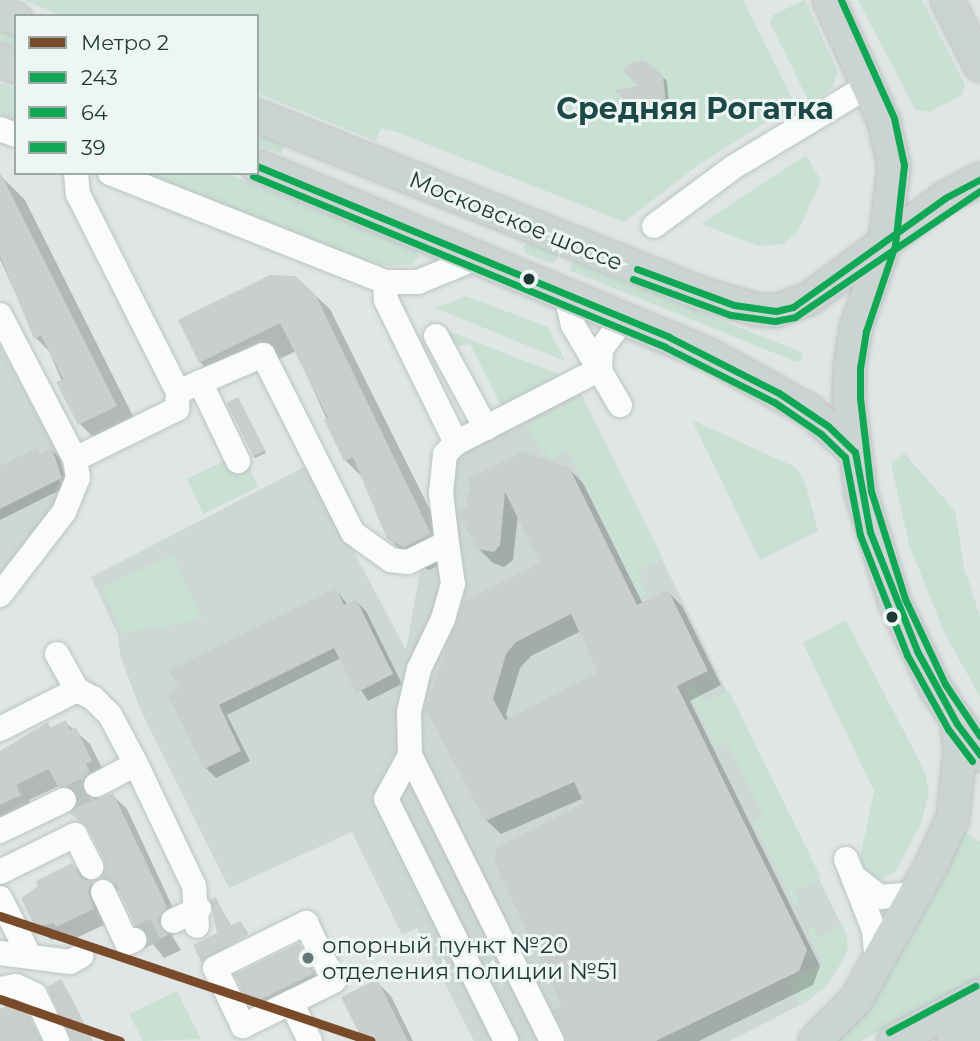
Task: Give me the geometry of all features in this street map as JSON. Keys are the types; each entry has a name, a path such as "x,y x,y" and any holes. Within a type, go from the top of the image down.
{"main road":[{"path":"829,0 884,121 894,166 885,243 856,328 849,399 855,452 870,532 882,569 917,651 957,724 980,755"},
{"path":"947,0 976,46"},
{"name":"Московское шоссе","path":"259,117 702,294 757,310 776,311 801,303 945,198 980,179"},
{"path":"307,186 323,143"},
{"name":"Московское шоссе","path":"259,167 709,355 810,411 855,452"},
{"path":"815,1041 856,1000 916,894 953,818 960,750 957,724"},
{"path":"894,1041 980,995"},
{"path":"953,1041 980,1027"}],"street":[{"path":"654,226 732,168 868,86"},
{"path":"76,175 78,194 189,387 237,461"},
{"path":"115,175 385,282 418,282 479,257"},
{"path":"385,282 390,309 456,443"},
{"path":"566,295 573,325 620,405"},
{"path":"0,315 75,459 78,478 64,512 0,594"},
{"path":"600,369 601,349 624,318"},
{"path":"436,336 486,428"},
{"path":"75,459 177,409 189,387 263,355 353,533 391,560 408,562 447,542"},
{"path":"552,1041 410,755 409,712 419,669 443,619 453,584 441,493 446,454 456,443 600,369"},
{"path":"57,654 77,690 110,715 136,764 194,886 190,919"},
{"path":"0,729 77,690"},
{"path":"410,755 386,799 506,1041"},
{"path":"96,785 136,764"},
{"path":"0,831 64,800"},
{"path":"0,872 75,835 91,867"},
{"path":"877,963 874,930 849,867 880,897 916,894"},
{"path":"103,892 127,943 134,940"},
{"path":"0,898 13,955 3,987 35,995 57,1041"},
{"path":"306,923 334,981 291,1002 243,1026 215,968 281,926 306,923"},
{"path":"13,955 70,962 81,956"},
{"path":"291,1002 310,1041"}],"shaded area":[{"path":"0,346 69,475 59,480 66,494 0,582"},
{"path":"578,388 847,936 846,954 825,987 806,1002 730,1041 474,1041 417,928 402,935 352,832 229,888 140,709 120,655 118,635 91,577 308,465 406,650 421,566 451,530 455,451"}],"green space":[{"path":"24,0 743,0 795,104 700,164 624,222 397,132 381,129 376,141 259,94 259,14 59,14"},
{"path":"805,0 838,72 832,88 810,104 770,23 773,15"},
{"path":"858,0 922,0 965,85 961,96 929,112 915,109"},
{"path":"0,30 14,35 14,47 0,42"},
{"path":"0,83 14,88 14,125 0,120"},
{"path":"259,134 285,144 281,154 259,146"},
{"path":"806,155 821,181 798,231 784,244 759,246 701,224"},
{"path":"137,175 230,175 417,250 419,257 411,265 371,266"},
{"path":"530,243 558,255 554,264 525,253 523,246"},
{"path":"573,261 801,352 803,360 797,362 569,270"},
{"path":"466,296 548,327 565,361 435,308"},
{"path":"454,333 562,377 503,409 470,344 456,346 448,334"},
{"path":"582,396 663,559 637,572 647,593 639,597 568,451 550,459 546,451 542,453 528,424"},
{"path":"692,420 795,467 805,482 818,531 760,560"},
{"path":"904,453 955,511 964,567 980,616 980,697 944,632 909,544 891,464"},
{"path":"226,460 233,472 248,465 258,487 203,514 187,479"},
{"path":"172,555 202,620 123,633 102,588"},
{"path":"846,620 924,770 929,792 921,824 895,872 871,884 860,858 874,791 803,643"},
{"path":"693,683 704,703 729,691 821,878 794,892 800,904 795,906 753,822 764,816 728,743 716,749 685,687"},
{"path":"964,831 980,842 980,977 861,1041 832,1041"},
{"path":"844,925 848,948 844,959 825,987 800,1006 788,982 822,963 807,930 812,927 818,939"},
{"path":"177,991 201,1039 143,1041 129,1014"}],"building":[{"path":"644,60 663,75 665,98 655,108 640,114 614,90 639,86 622,71 632,62"},
{"path":"0,172 117,406 78,425 56,382 63,379 41,335 34,339 0,256"},
{"path":"270,275 295,276 315,294 431,534 404,547 387,539 353,457 344,461 324,420 328,418 280,323 199,363 178,320"},
{"path":"238,397 265,450 254,456 226,403"},
{"path":"36,448 39,454 52,448 62,478 0,509 0,466"},
{"path":"522,452 569,467 637,605 668,590 708,671 677,686 807,950 799,971 656,1041 567,1041 553,1010 562,1006 495,864 496,848 584,803 574,782 485,821 425,708 464,601 540,563 505,492 500,545 494,552 477,549 458,511 469,506 466,499 471,489 467,479","holes":["571,614 598,672 505,720 493,699 506,654 516,642"]},
{"path":"336,588 344,605 356,599 393,674 356,693 334,648 219,705 241,751 204,769 168,695 179,689 169,670"},
{"path":"66,720 70,730 76,727 92,761 86,764 90,772 81,784 83,792 96,800 113,793 167,907 158,920 168,935 148,945 147,934 135,925 116,885 101,878 104,860 88,828 70,813 79,802 73,788 58,787 49,769 16,785 21,795 0,805 0,751 48,722 50,728"},
{"path":"72,863 82,879 93,881 88,891 94,909 56,927 54,923 35,927 21,898 38,886 36,881"},
{"path":"216,897 230,926 241,921 248,935 201,962 193,945 217,933 210,900"},
{"path":"299,943 314,974 249,1005 234,975"},
{"path":"61,979 93,1041 72,1041 47,987"},
{"path":"377,979 408,1041 363,1041 341,997"},
{"path":"15,1002 24,1006 41,1041 0,1041 0,1009"}],"tunnel":[{"path":"64,800 96,785"},
{"path":"134,940 173,921"}],"metro line":[{"name":"2","path":"0,916 371,1041"},
{"name":"2","path":"0,999 120,1041"}],"transit line":[{"name":"39","path":"841,0 894,118 904,165 895,245 866,331 860,367 860,398 871,491 905,599 945,684 980,736"},
{"name":"243","path":"259,167 669,337 779,393 828,426 855,452 870,532 917,651 957,724 980,755"},
{"name":"64","path":"253,176 665,347 774,402 821,434 845,457 860,535 907,655 948,729 972,761"},
{"name":"243","path":"637,269 734,305 776,311 793,307 945,198 980,179"},
{"name":"64","path":"633,279 731,315 775,321 795,317 980,191"},
{"name":"39","path":"889,1032 975,986"}],"place":[{"name":"опорный пункт №20 отделения полиции №51","path":"308,958"}],"district":[{"name":"Средняя Рогатка","path":"695,109"}]}
